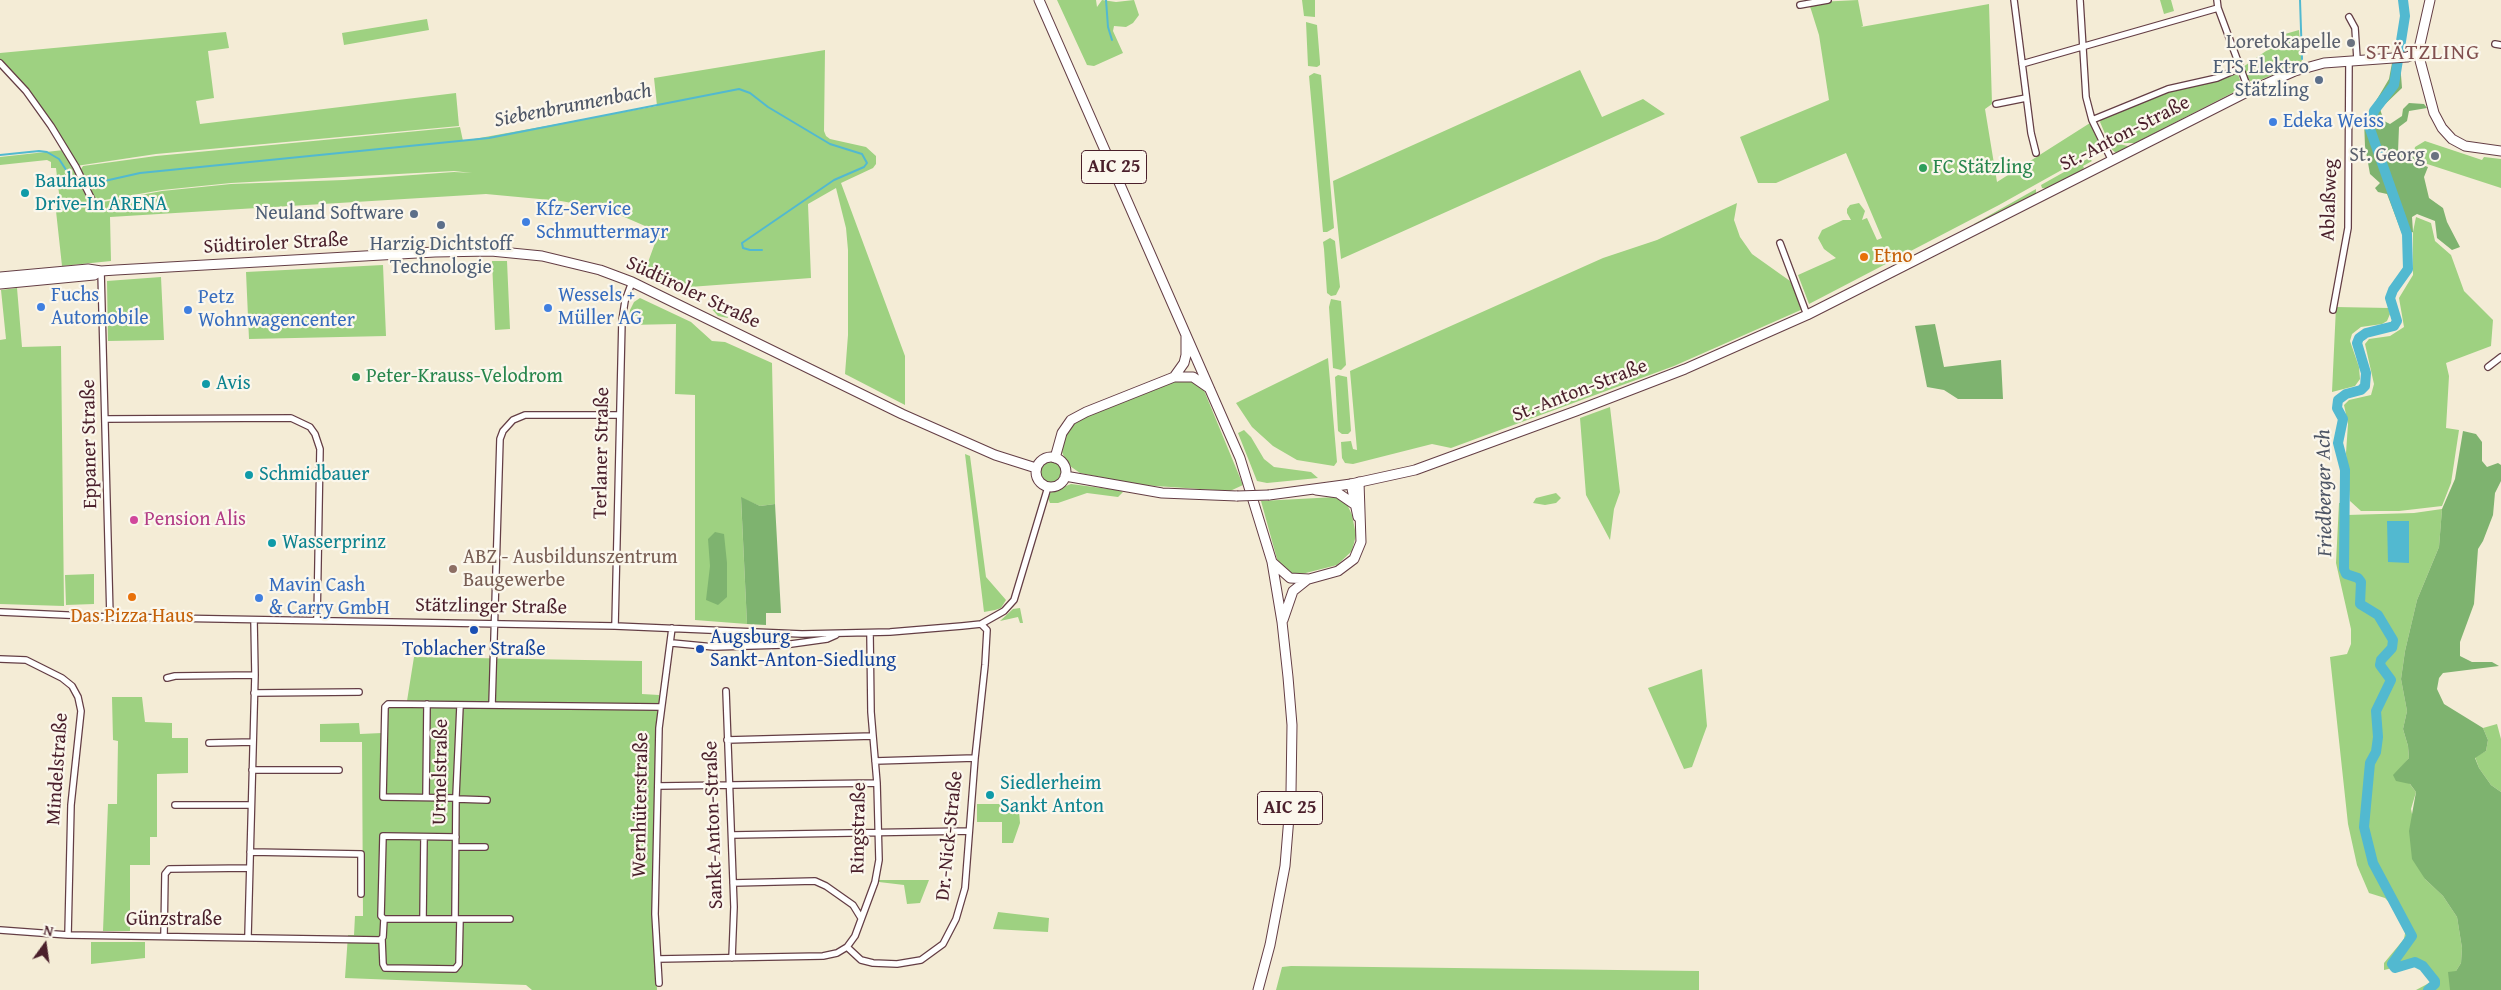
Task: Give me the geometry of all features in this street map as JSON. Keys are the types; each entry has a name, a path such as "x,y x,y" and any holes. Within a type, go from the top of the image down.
{"main road":[{"name":"AIC 25","path":"1039,0 1212,389 1240,458 1272,562 1282,622 1292,725 1291,792 1285,866 1270,945 1258,990"},
{"path":"2430,0 2418,53 2434,113 2442,128 2452,138 2465,146 2501,151"},
{"name":"St.-Anton-Straße","path":"1316,490 1415,470 1514,435 1685,369 1807,315 2249,90 2295,71 2324,63 2397,57 2418,53"},
{"name":"Südtiroler Straße","path":"0,278 88,269 102,271 491,251 535,255 600,270 632,282 902,414 995,455 1036,468"},
{"name":"Südtiroler Straße","path":"0,284 94,275 102,271"},
{"path":"1174,377 1184,363 1186,334"},
{"path":"1054,458 1062,433 1071,420 1086,412 1174,377 1193,377 1212,389"},
{"path":"1054,458 1064,465 1065,476 1058,485 1048,487 1038,479 1036,468 1043,460 1054,458"},
{"path":"1065,476 1170,493 1237,496 1316,490 1338,493 1354,504"},
{"path":"1272,562 1290,578 1309,579 1338,572 1354,559 1361,542 1362,529 1359,482"},
{"path":"1359,482 1354,504 1362,529"},
{"path":"1282,622 1293,591 1309,579"}],"street":[{"path":"1800,5 1828,0"},
{"path":"2014,0 2026,98 2036,153"},
{"path":"2080,0 2086,97 2092,120 2112,161"},
{"path":"2218,0 2218,8 2249,90"},
{"path":"2022,64 2076,47 2084,47 2218,8"},
{"name":"Ablaßweg","path":"2333,310 2348,228 2355,28 2349,17"},
{"path":"0,63 26,91 45,116 76,166 93,202"},
{"path":"2092,120 2168,89 2217,78 2240,68"},
{"path":"1996,104 2026,98"},
{"path":"1780,243 1794,273 1807,315"},
{"name":"Eppaner Straße","path":"102,271 110,617"},
{"name":"Terlaner Straße","path":"615,626 622,320 625,301 632,282"},
{"path":"2488,367 2501,357"},
{"path":"492,705 500,439 502,431 512,420 525,415 619,415"},
{"path":"106,419 291,418 310,427 315,434 320,448 317,620"},
{"name":"Stätzlinger Straße","path":"0,612 110,617 615,626 802,634 870,633 981,624 1009,605 1018,591 1048,487"},
{"path":"248,936 255,675 254,620"},
{"name":"Dr.-Nick-Straße","path":"847,948 861,960 884,964 921,960 936,950 949,935 962,903 970,831 987,640 987,630 981,624"},
{"name":"Wernhüterstraße","path":"659,984 655,860 659,786 660,707 672,643 672,628"},
{"name":"Ringstraße","path":"847,948 855,936 875,882 879,860 877,783 870,697 870,633"},
{"path":"802,634 802,642"},
{"name":"Stätzlinger Straße","path":"672,643 714,647 802,642 827,639 837,634"},
{"name":"Mindelstraße","path":"0,659 26,660 62,678 72,686 78,697 81,711 70,805 68,935"},
{"path":"168,678 175,676 255,675"},
{"name":"Sankt-Anton-Straße","path":"726,691 732,835 732,958"},
{"path":"254,693 359,692"},
{"path":"460,706 456,704 388,704 385,707 383,797 487,800"},
{"path":"426,797 427,704"},
{"name":"Urmelstraße","path":"382,939 383,964 385,968 455,969 459,964 456,799 460,706 660,707"},
{"path":"727,740 873,736"},
{"path":"209,743 253,742"},
{"path":"875,761 975,758"},
{"path":"252,770 339,770"},
{"path":"659,786 877,783"},
{"path":"175,805 251,805"},
{"path":"732,835 970,831"},
{"path":"382,939 384,920 381,916 382,836 456,837"},
{"path":"423,919 424,837"},
{"path":"456,847 485,847"},
{"path":"250,852 361,854 361,894"},
{"path":"164,936 165,874 169,869 249,868"},
{"path":"733,883 815,881 826,886 853,905 861,918"},
{"path":"853,905 866,905"},
{"path":"384,920 510,919"},
{"name":"Günzstraße","path":"0,930 68,935 382,939"},
{"path":"658,959 823,956 837,953 847,948"}],"green space":[{"path":"1057,0 1096,0 1097,7 1102,0 1116,2 1134,0 1139,15 1133,23 1126,27 1114,26 1113,31 1123,53 1094,66 1087,65"},
{"path":"1302,0 1315,0 1315,17 1304,16"},
{"name":"FC Stätzling","path":"1808,0 1818,0 1818,2 1858,0 1863,26 1861,27 1989,4 1992,104 1985,109 1997,182 2090,123 2101,148 1999,205 1809,304 1798,275 1836,258 1824,249 1818,238 1822,230 1843,220 1851,220 1847,209 1850,205 1859,203 1865,211 1862,220 1867,218 1877,240 1882,238 1846,153 1776,183 1758,183 1740,137 1829,100 1819,35"},
{"path":"2160,0 2171,0 2174,11 2164,14"},
{"path":"427,19 429,30 344,45 342,33"},
{"path":"1306,22 1317,25 1320,65 1317,67 1308,66"},
{"path":"2299,30 2302,63 2255,82 2247,80 2243,67 2279,42 2285,34"},
{"path":"226,32 229,48 208,51 214,98 196,101 200,124 456,93 459,126 156,154 76,166 51,126 0,63 0,53"},
{"path":"825,50 824,131 826,136 830,139 866,147 876,156 876,164 873,168 841,183 905,356 905,405 845,374 848,335 848,250 846,228 836,188 808,204 811,278 676,288 658,284 643,276 659,232 622,216 593,207 561,201 486,194 110,217 111,261 62,266 56,211 61,210 56,168 51,168 51,162 47,160 0,165 0,157 64,150 92,204 162,191 231,184 344,180 454,172 472,173 454,171 231,183 162,190 93,202 81,169 83,166 156,156 460,127 463,141 657,106 654,78"},
{"path":"2400,62 2402,88 2380,109 2384,121 2390,124 2402,116 2403,109 2409,103 2424,104 2427,108 2409,111 2407,121 2399,127 2398,152 2412,154 2417,163 2428,167 2424,177 2429,198 2443,208 2447,222 2460,247 2452,250 2437,238 2435,221 2417,214 2412,217 2413,232 2403,236 2387,194 2378,192 2375,188 2380,183 2370,174 2365,146 2364,121 2389,79 2392,63"},
{"path":"1580,70 1602,117 1643,99 1665,114 1341,259 1333,181"},
{"path":"1314,73 1321,75 1334,228 1327,232 1323,232 1309,76"},
{"path":"2235,73 2238,74 2242,86 2240,89 2135,143 2109,143 2100,122 2101,119 2175,90 2219,81"},
{"path":"2425,141 2482,160 2484,157 2501,159 2501,188 2418,161 2414,152 2415,147"},
{"path":"2116,144 2132,147 2116,153 2109,147"},
{"path":"2089,158 2092,161 2083,166 2084,168 2076,175 2047,189 2042,188 2041,185"},
{"path":"2036,189 2036,195 1977,225 1974,224"},
{"path":"1737,203 1734,220 1740,237 1752,254 1790,281 1803,309 1674,366 1451,448 1432,444 1353,464 1345,463 1342,458 1341,442 1351,441 1353,449 1357,450 1350,371 1603,258 1657,240"},
{"path":"2416,217 2431,223 2435,241 2451,255 2464,291 2493,320 2491,346 2446,363 2449,376 2446,428 2459,430 2451,483 2442,506 2399,511 2361,511 2350,501 2346,453 2348,424 2344,405 2349,400 2371,395 2374,384 2365,344 2369,339 2390,336 2404,327 2399,298 2413,275 2413,232"},
{"path":"1330,238 1335,241 1340,287 1336,295 1331,296 1327,293 1323,242"},
{"path":"492,261 507,261 510,329 495,330"},
{"path":"383,265 386,336 249,339 246,272"},
{"path":"161,277 164,340 108,341 107,281"},
{"path":"17,288 22,347 61,346 64,606 0,604 0,340 6,339 1,290"},
{"path":"640,298 691,322 712,341 725,342 772,363 775,504 760,506 741,498 747,624 695,620 695,395 675,394 676,324 628,325 630,310 634,302"},
{"path":"1331,299 1341,301 1346,365 1341,370 1333,368 1329,307"},
{"path":"716,304 725,311 728,318 718,316 709,306"},
{"path":"2336,307 2389,308 2390,314 2387,321 2382,324 2361,327 2352,334 2350,341 2359,367 2360,379 2355,386 2332,392"},
{"path":"1935,324 1944,367 2001,360 2003,399 1958,399 1944,390 1927,387 1915,326"},
{"path":"1328,358 1337,462 1334,466 1297,460 1273,446 1252,427 1236,403"},
{"path":"1338,375 1347,377 1351,431 1348,434 1342,434 1338,431 1335,377"},
{"path":"1184,379 1196,382 1203,388 1243,485 1230,491 1141,485 1080,473 1067,464 1062,452 1066,435 1074,424 1087,415 1173,381"},
{"path":"1610,407 1620,492 1614,509 1610,540 1586,495 1580,418"},
{"path":"1244,430 1251,437 1264,459 1274,467 1311,472 1318,478 1267,483 1257,481 1238,433"},
{"path":"2463,431 2476,434 2482,442 2482,461 2487,467 2498,463 2501,465 2501,481 2495,493 2493,515 2478,549 2474,604 2460,642 2460,656 2472,662 2492,662 2499,666 2443,673 2439,678 2437,689 2444,704 2483,728 2488,740 2486,751 2475,758 2479,768 2491,785 2501,792 2501,990 2450,990 2448,972 2456,971 2461,963 2462,948 2457,917 2443,896 2425,879 2412,859 2409,831 2416,792 2410,784 2396,781 2393,775 2409,758 2403,729 2407,711 2401,679 2405,651 2417,600 2439,547 2442,509 2455,479"},
{"path":"965,454 970,456 986,577 1006,600 1001,608 984,612"},
{"path":"1051,461 1059,464 1062,472 1059,480 1051,483 1043,480 1040,472 1043,464"},
{"path":"1071,484 1123,492 1118,497 1087,493 1058,503 1050,503 1048,498 1051,492"},
{"path":"1556,493 1561,498 1556,503 1545,505 1533,503 1536,498"},
{"path":"741,497 760,506 775,504 781,613 766,613 766,625 747,624"},
{"path":"1336,497 1346,502 1352,515 1356,535 1352,551 1337,565 1294,576 1282,567 1277,559 1261,501"},
{"path":"2339,503 2343,503 2342,570 2348,571 2345,568 2348,541 2347,515 2414,513 2442,509 2439,547 2417,600 2405,651 2401,679 2407,711 2403,729 2409,758 2399,770 2416,792 2411,809 2425,879 2443,896 2457,917 2462,948 2461,963 2456,971 2450,990 2416,990 2431,982 2429,975 2415,963 2384,970 2384,963 2404,939 2406,928 2396,909 2385,898 2369,893 2357,865 2348,824 2330,657 2347,654 2351,644 2351,629 2336,563"},
{"path":"715,532 724,534 727,563 727,597 718,605 706,600 710,566 708,539"},
{"path":"94,574 94,604 66,605 65,575"},
{"path":"1020,608 1023,623 1020,623 1018,617 1000,621 1013,609"},
{"path":"414,657 642,661 642,694 659,695 653,868 657,990 532,990 526,985 345,978 348,935 354,935 355,916 363,916 362,742 320,742 320,724 359,723 360,734 382,733 384,702 407,701"},
{"path":"1702,669 1707,726 1692,767 1684,769 1648,688"},
{"path":"112,697 142,697 145,722 172,723 172,738 188,738 188,773 157,774 157,837 150,837 150,865 130,865 130,931 103,931 108,804 117,804 118,741 113,740"},
{"path":"2497,724 2501,739 2501,792 2491,785 2479,768 2475,757 2486,751 2488,740 2483,728"},
{"path":"977,804 1001,804 1001,810 1019,811 1020,823 1013,843 1002,843 1002,822 977,822"},
{"path":"879,880 929,880 920,903 907,904 904,885 879,882"},
{"path":"998,912 1049,918 1048,932 993,929"},
{"path":"91,942 145,942 145,958 91,964"},
{"path":"1282,967 1699,971 1699,990 1276,990"}],"water":[{"path":"2387,521 2409,521 2409,563 2388,562"}],"waterway":[{"path":"1106,0 1108,27 1112,40"},
{"path":"2300,0 2302,59"},
{"name":"Friedberger Ach","path":"2403,0 2405,16 2394,85 2374,111 2370,129 2407,234 2408,269 2393,290 2390,298 2397,321 2394,326 2366,333 2359,338 2357,343 2366,373 2365,386 2361,390 2346,394 2338,400 2337,408 2343,419 2338,443 2345,470 2344,569 2346,574 2358,578 2361,582 2360,604 2378,615 2393,640 2392,648 2381,660 2380,665 2391,680 2376,711 2378,737 2376,752 2370,763 2364,827 2373,863 2412,936 2392,964 2395,968 2415,962 2423,966 2435,981 2435,984 2428,990"},
{"name":"Siebenbrunnenbach","path":"91,184 140,173 489,138 739,89 750,93 768,107 830,144 862,154 867,163 864,167 834,180 742,243 743,248 762,250"},
{"name":"Siebenbrunnenbach","path":"0,155 39,151 47,152 59,159 70,176"}],"place":[{"name":"Loretokapelle","path":"2351,43"},
{"name":"ETS Elektro Stätzling","path":"2319,80"},
{"name":"Edeka Weiss","path":"2273,122"},
{"name":"St. Georg","path":"2435,156"},
{"name":"FC Stätzling","path":"1923,168"},
{"name":"Bauhaus Drive-In ARENA","path":"25,193"},
{"name":"Neuland Software","path":"414,214"},
{"name":"Kfz-Service Schmuttermayr","path":"526,222"},
{"name":"Harzig Dichtstoff Technologie","path":"441,225"},
{"name":"Etno","path":"1864,257"},
{"name":"Fuchs Automobile","path":"41,307"},
{"name":"Wessels + Müller AG","path":"548,308"},
{"name":"Petz Wohnwagencenter","path":"188,310"},
{"name":"Peter-Krauss-Velodrom","path":"356,377"},
{"name":"Avis","path":"206,384"},
{"name":"Schmidbauer","path":"249,475"},
{"name":"Pension Alis","path":"134,520"},
{"name":"Wasserprinz","path":"272,543"},
{"name":"ABZ - Ausbildunszentrum Baugewerbe","path":"453,569"},
{"name":"Das Pizza Haus","path":"132,597"},
{"name":"Mavin Cash & Carry GmbH","path":"259,598"},
{"name":"Toblacher Straße","path":"474,630"},
{"name":"Augsburg Sankt-Anton-Siedlung","path":"700,649"},
{"name":"Siedlerheim Sankt Anton","path":"990,795"}],"district":[{"name":"STÄTZLING","path":"2423,53"}]}
